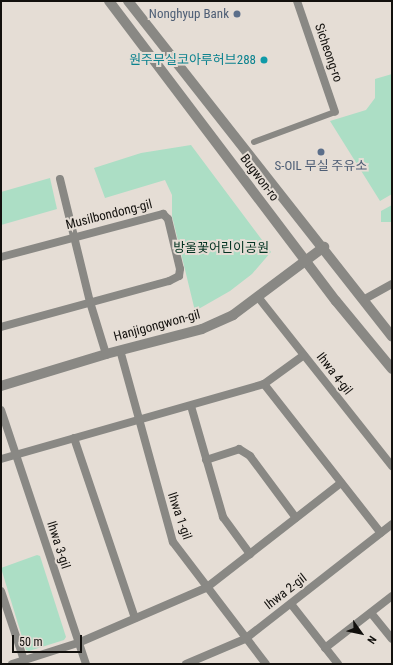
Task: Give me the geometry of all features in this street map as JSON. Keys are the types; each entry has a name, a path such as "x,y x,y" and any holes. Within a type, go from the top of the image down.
{"street":[{"name":"Bugwon-ro","path":"109,1 305,260 392,369"},
{"name":"Bugwon-ro","path":"128,1 324,247 392,336"},
{"name":"Sicheong-ro","path":"297,1 335,112"},
{"path":"254,142 335,112"},
{"path":"60,179 90,302 106,354"},
{"name":"Musilbondong-gil","path":"1,257 75,236 163,214 168,219 180,269 179,276 169,281 1,327"},
{"name":"Hanjigongwon-gil","path":"1,386 120,350 202,329 233,315 324,247"},
{"path":"363,300 392,284"},
{"name":"Ihwa 4-gil","path":"258,296 392,466"},
{"name":"Ihwa 1-gil","path":"120,350 138,421 173,542 244,639 266,664"},
{"path":"1,459 264,384 304,355"},
{"path":"264,384 380,533"},
{"path":"191,406 223,516 250,554"},
{"name":"Ihwa 3-gil","path":"1,410 86,664"},
{"path":"74,438 135,618"},
{"path":"206,460 239,450 250,456 296,518"},
{"path":"12,664 78,642 206,588 341,483"},
{"name":"Ihwa 2-gil","path":"186,664 244,639 291,604 392,524"},
{"path":"1,591 24,660"},
{"path":"325,648 392,596"},
{"path":"291,604 338,664"},
{"path":"371,613 392,639"}],"green space":[{"path":"392,74 392,194 380,201 330,121 366,110 375,98 375,79"},
{"name":"방울꽃어린이공원","path":"191,145 271,252 252,274 230,291 195,311 172,216 172,195 165,180 105,198 94,168 141,153"},
{"path":"50,178 57,209 1,225 1,192"},
{"path":"392,205 392,222 381,222 381,211"},
{"path":"37,555 40,556 66,637 64,640 29,651 26,650 1,568"}],"place":[{"name":"Nonghyup Bank","path":"237,14"},
{"name":"원주무실코아루허브288","path":"264,60"},
{"name":"S-OIL 무실 주유소","path":"321,152"}]}
